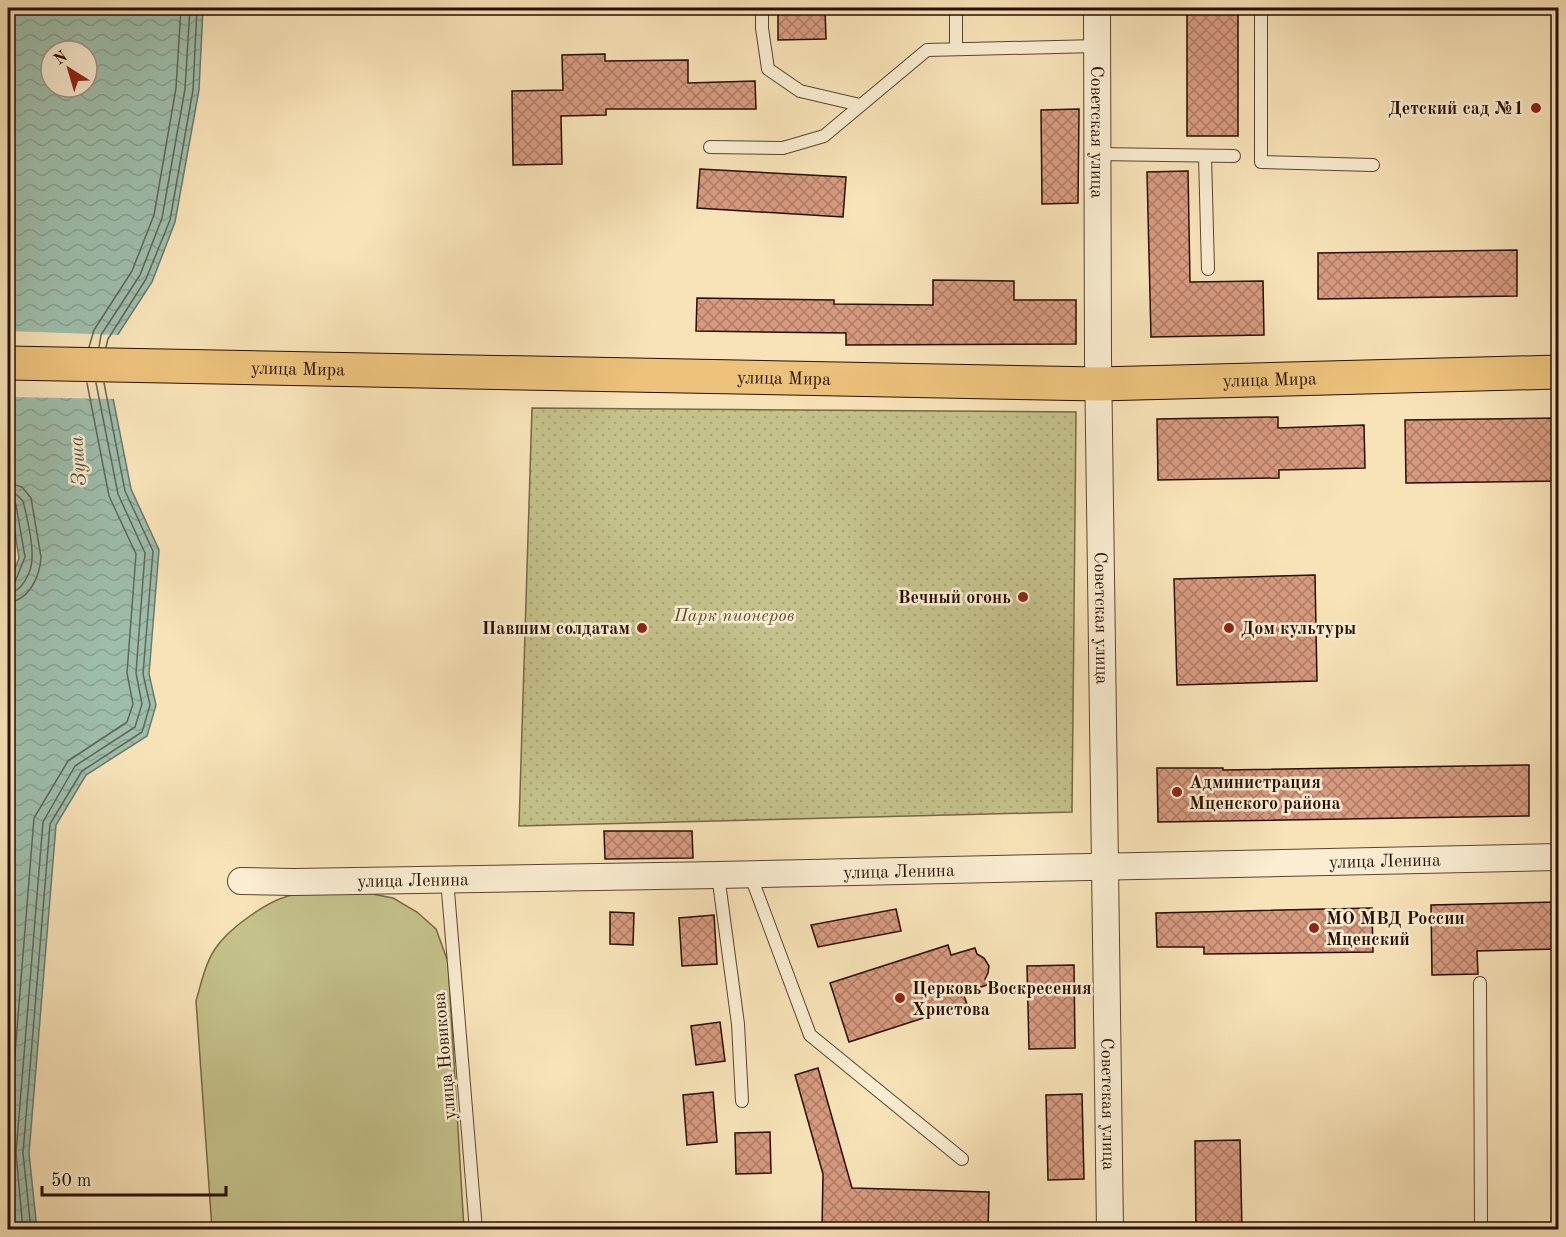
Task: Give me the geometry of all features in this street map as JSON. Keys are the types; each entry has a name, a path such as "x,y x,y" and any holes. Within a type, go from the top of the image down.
{"main road":[{"name":"улица Мира","path":"8,363 1099,384 1558,372"}],"street":[{"name":"Советская улица","path":"1097,8 1099,384 1110,1230"},
{"name":"улица Ленина","path":"241,881 718,875 1558,857"}],"lane":[{"path":"762,8 762,27 768,69 800,91 860,105"},
{"path":"956,8 956,49"},
{"path":"1261,8 1261,162 1372,165"},
{"path":"710,147 783,148 824,136 927,50 1097,46"},
{"path":"1098,154 1234,156"},
{"path":"1205,156 1208,269"},
{"path":"750,874 810,1035 962,1159"},
{"path":"718,875 738,1024 742,1101"},
{"name":"улица Новикова","path":"447,879 476,1230"},
{"path":"1480,983 1481,1230"}],"green space":[{"name":"Парк пионеров","path":"532,408 1076,412 1072,812 519,826"},
{"path":"367,893 393,898 417,912 436,929 448,962 464,1229 212,1229 196,1001 209,961 215,949 229,933 250,916 273,902 293,895"}],"water":[{"name":"Зуша","path":"8,8 203,8 199,90 175,222 152,282 113,342 108,373 131,489 159,550 149,674 156,705 147,736 86,775 56,825 29,1153 37,1230 8,1229 8,586 19,558 8,489"}],"pier":[{"path":"8,331 121,335 116,343 111,373 116,399 8,397"}],"building":[{"path":"778,8 825,8 826,39 778,40"},
{"path":"1187,8 1238,8 1238,136 1187,136"},
{"path":"605,54 605,61 688,60 688,83 755,81 756,109 606,109 606,115 561,116 562,164 513,165 512,91 563,90 562,55"},
{"path":"1079,109 1078,203 1042,204 1041,110"},
{"path":"700,169 846,177 843,217 697,208"},
{"path":"1188,171 1190,282 1263,281 1264,335 1151,337 1147,172"},
{"path":"1517,250 1517,296 1318,299 1318,253"},
{"path":"933,280 1014,281 1014,300 1076,300 1076,344 846,345 846,333 696,331 697,298 834,300 834,304 933,305"},
{"path":"1278,417 1278,428 1364,425 1365,468 1279,470 1279,478 1158,480 1157,419"},
{"path":"1558,418 1558,481 1406,483 1405,420"},
{"path":"1315,575 1317,681 1177,685 1174,579"},
{"path":"1529,765 1529,816 1158,822 1157,768 1223,768 1223,770"},
{"path":"604,831 692,831 693,858 605,859"},
{"path":"1558,902 1558,949 1477,951 1478,974 1432,975 1431,905"},
{"path":"1372,908 1373,952 1204,954 1204,947 1157,947 1156,913"},
{"path":"896,909 901,931 818,947 811,925"},
{"path":"610,912 634,913 633,945 610,944"},
{"path":"714,915 717,964 682,966 679,918"},
{"name":"Церковь Воскресения Христова","path":"948,945 951,955 975,948 977,954 984,958 989,966 985,979 987,985 963,993 967,1004 849,1042 830,983"},
{"path":"1074,965 1075,1048 1029,1049 1027,966"},
{"path":"720,1022 725,1061 696,1065 691,1026"},
{"path":"818,1068 852,1188 989,1192 988,1230 822,1230 823,1174 795,1075"},
{"path":"713,1092 717,1142 687,1145 683,1095"},
{"path":"1082,1094 1084,1179 1048,1180 1046,1095"},
{"path":"770,1132 771,1173 736,1174 735,1133"},
{"path":"1240,1140 1242,1230 1196,1230 1195,1141"}],"place":[{"name":"Детский сад №1","path":"1536,108"},
{"name":"Вечный огонь","path":"1023,597"},
{"name":"Павшим солдатам","path":"642,628"},
{"name":"Дом культуры","path":"1229,628"},
{"name":"Администрация Мценского района","path":"1177,792"},
{"name":"МО МВД России Мценский","path":"1314,928"},
{"name":"Церковь Воскресения Христова","path":"900,998"}]}
